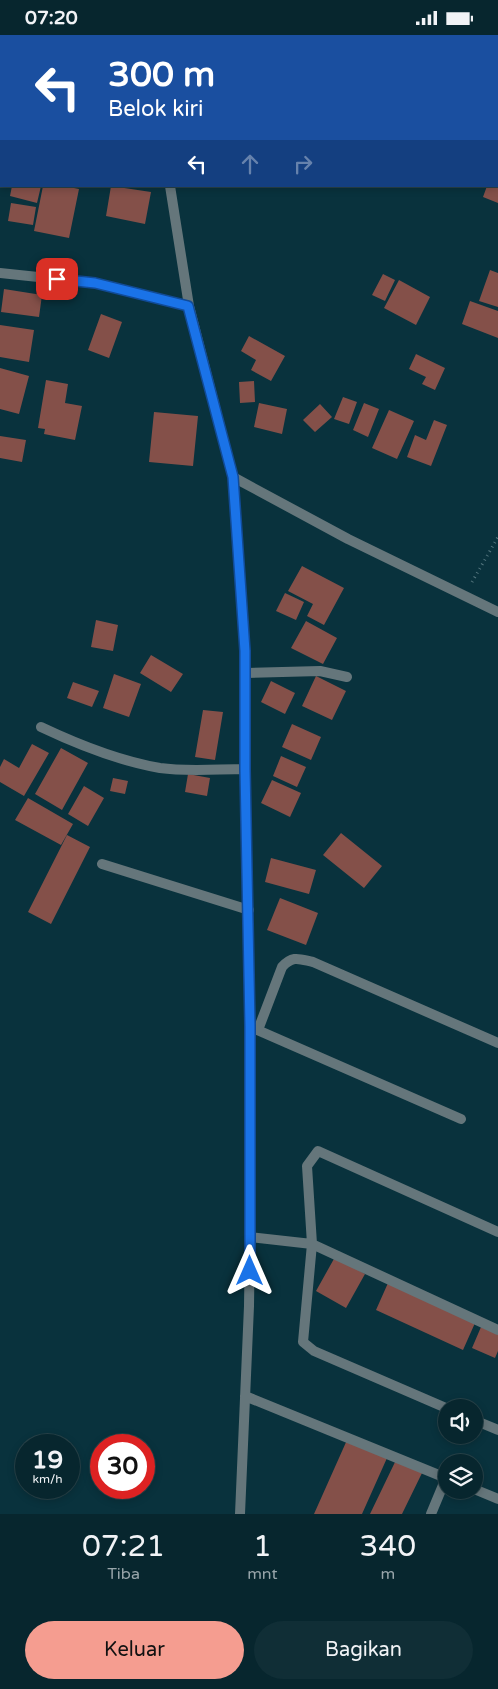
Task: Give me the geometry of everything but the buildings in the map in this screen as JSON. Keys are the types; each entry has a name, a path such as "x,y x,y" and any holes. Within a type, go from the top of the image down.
{"street":[{"path":"170,187 188,306 233,477 246,673 245,769 254,1028 250,1306 240,1514"},
{"path":"0,273 95,283 188,306"},
{"path":"233,477 348,539 498,612"},
{"path":"246,673 320,671 347,677"},
{"path":"41,727 87,747 136,763 162,768 245,769"},
{"path":"102,864 249,910"},
{"path":"254,1028 282,967 289,960 298,958 322,966 498,1043"},
{"path":"254,1028 461,1119"},
{"path":"438,1405 314,1351 303,1342 312,1244 308,1166 318,1151 498,1232"},
{"path":"250,1237 312,1244 498,1330"},
{"path":"245,1396 438,1475"},
{"path":"483,1424 498,1430"},
{"path":"483,1493 498,1499"},
{"path":"431,1514 438,1497"}],"path":[{"path":"464,596 498,537"}],"route":[{"path":"57,279 95,283 188,306 233,477 245,651 245,769 250,1026 250,1271"}]}
